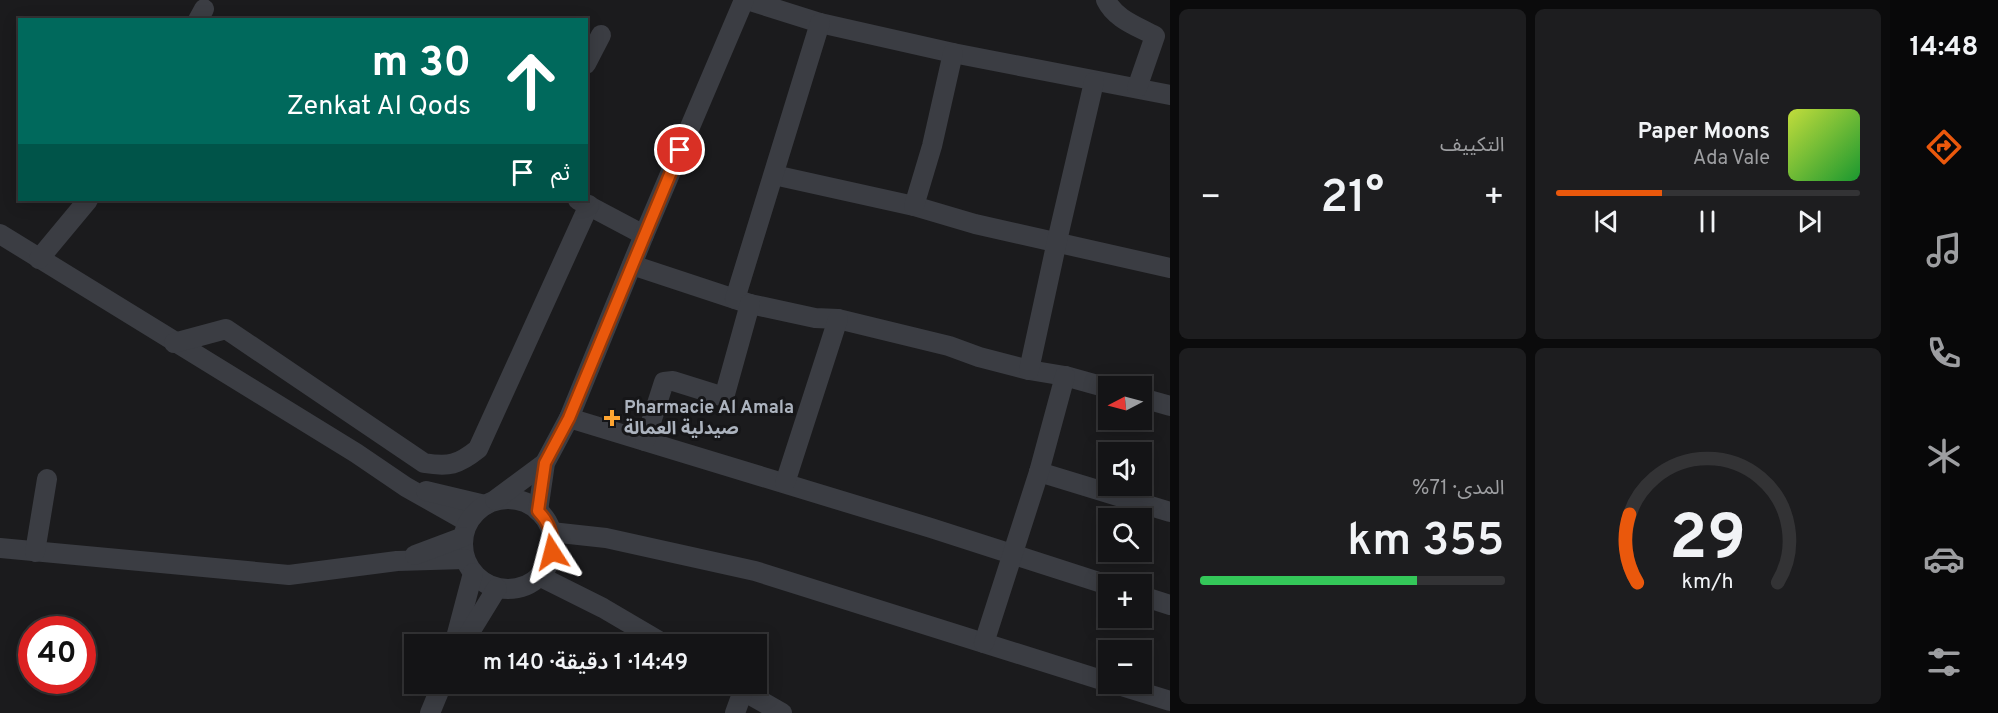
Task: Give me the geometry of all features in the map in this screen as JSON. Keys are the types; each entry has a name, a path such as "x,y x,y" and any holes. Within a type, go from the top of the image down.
{"street":[{"path":"538,511 545,463 569,418 644,235 746,0 820,24 953,53 1170,95"},
{"path":"1106,0 1120,18 1155,36 1137,88"},
{"path":"645,441 664,382 673,381 721,396 724,394 743,302 774,175 820,24"},
{"path":"588,60 601,35"},
{"path":"914,206 932,146 953,53"},
{"path":"1029,370 1094,81"},
{"path":"774,175 914,206 975,224 1170,268"},
{"path":"39,259 87,201"},
{"path":"174,343 226,329 424,463 443,466 463,461 478,449 584,202 644,235"},
{"path":"0,234 356,453 466,530"},
{"path":"632,265 743,302 815,318 838,320 949,346 979,357 1098,385"},
{"path":"785,483 838,320"},
{"path":"984,643 1039,472 1065,376"},
{"path":"1152,401 1170,406"},
{"path":"569,418 1098,582"},
{"path":"406,486 490,503 518,500 538,511 545,518 551,532 553,547 544,569 531,583 520,588 497,588 486,584 469,566 463,548 466,530 475,513 490,503 545,463"},
{"path":"1039,472 1170,512"},
{"path":"35,552 47,479"},
{"path":"397,561 466,530"},
{"path":"551,532 606,538 755,571 1098,679"},
{"path":"0,548 289,575 397,561 469,566"},
{"path":"456,634 469,566"},
{"path":"544,569 647,634"},
{"path":"469,634 497,588"},
{"path":"1152,599 1170,605"},
{"path":"430,713 438,694"},
{"path":"735,713 737,694"},
{"path":"748,694 782,713"},
{"path":"1147,694 1170,701"}],"place":[{"name":"Pharmacie Al Amala صيدلية العمالة","path":"612,418"}],"route":[{"path":"552,552 549,527 545,518 538,511 545,463 569,418 680,150"}]}
